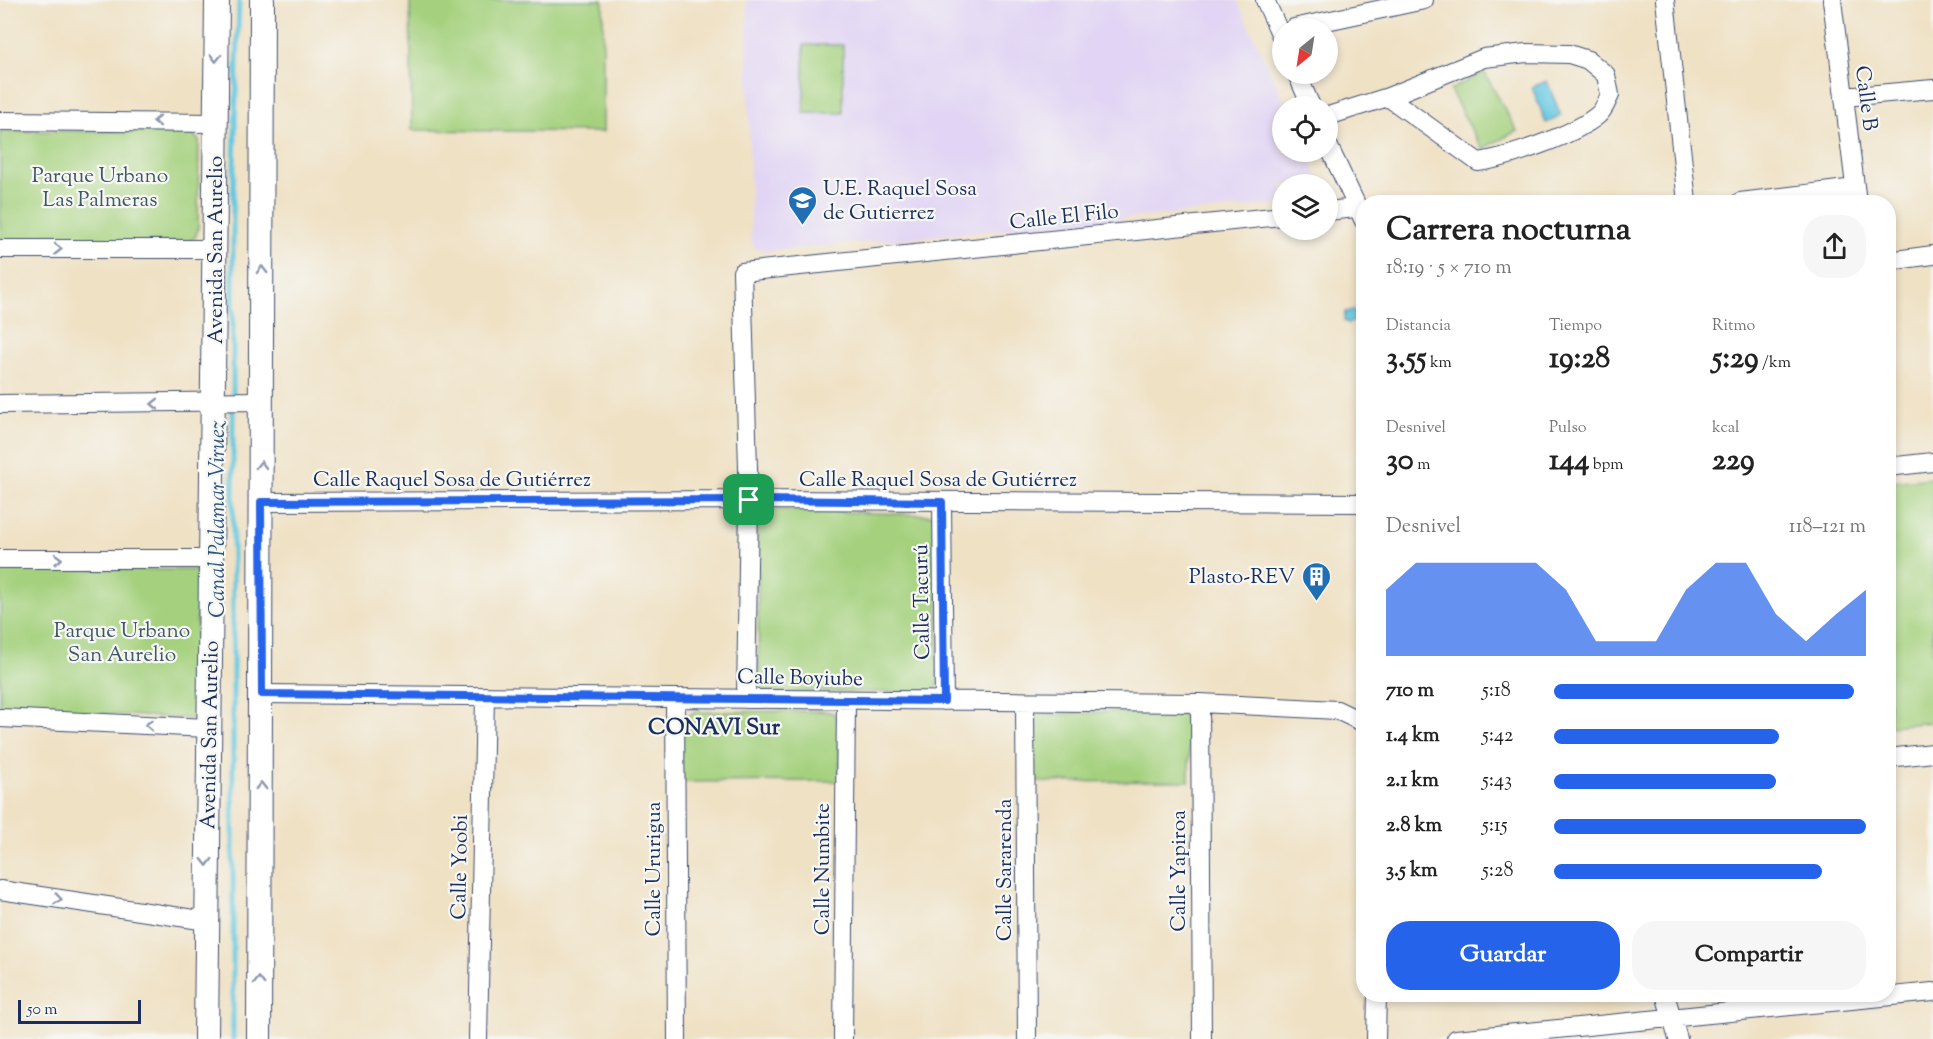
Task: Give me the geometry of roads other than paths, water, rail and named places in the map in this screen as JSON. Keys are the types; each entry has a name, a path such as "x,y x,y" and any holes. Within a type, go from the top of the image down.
{"main road":[{"name":"Avenida San Aurelio","path":"206,1039 208,728 218,401 215,249 217,0"},
{"path":"259,1039 262,694 261,502 257,401 262,0"}],"street":[{"path":"1266,0 1277,18"},
{"path":"1338,20 1424,0"},
{"path":"1665,0 1686,195"},
{"name":"Calle B","path":"1832,0 1856,195"},
{"path":"1338,113 1388,97 1484,58 1526,53 1569,54 1588,60 1606,75 1610,95 1600,114 1580,126 1514,155 1478,162 1388,97"},
{"path":"1844,97 1933,89"},
{"path":"0,121 216,123"},
{"path":"1336,162 1356,208"},
{"path":"1338,212 1356,215"},
{"name":"Calle El Filo","path":"749,500 742,272 1272,217"},
{"path":"0,249 215,249"},
{"path":"1896,260 1933,255"},
{"path":"0,404 257,401"},
{"path":"1896,466 1933,462"},
{"path":"746,699 749,500"},
{"name":"Calle Raquel Sosa de Gutiérrez","path":"261,502 749,500 1356,503"},
{"name":"Calle Tacurú","path":"942,502 944,701"},
{"path":"0,559 213,559"},
{"name":"Calle Boyiube","path":"262,694 1200,704 1337,710 1356,719"},
{"name":"Calle Yoobi","path":"478,1039 485,696"},
{"name":"Calle Ururigua","path":"675,698 677,1039"},
{"name":"Calle Numbite","path":"843,1039 846,700"},
{"name":"Calle Sararenda","path":"1025,702 1027,1039"},
{"name":"Calle Yapiroa","path":"1200,704 1202,1039"},
{"path":"0,718 208,728"},
{"path":"1896,757 1933,753"},
{"path":"0,890 207,921"},
{"path":"1896,996 1933,992"},
{"path":"1376,1039 1377,1002"},
{"path":"1667,1002 1678,1039"},
{"path":"1456,1039 1832,1002"}],"water":[{"path":"1547,81 1561,116 1546,123 1532,87"},
{"path":"1356,310 1356,321 1348,323 1344,321 1345,312"}],"waterway":[{"name":"Canal Palamar Viruez","path":"233,1039 233,200 239,0"}],"place":[{"name":"U.E. Raquel Sosa de Gutierrez","path":"802,226"},
{"name":"Plasto-REV","path":"1316,602"}],"district":[{"name":"CONAVI Sur","path":"714,726"}],"park label":[{"name":"Parque Urbano Las Palmeras","path":"100,187"},
{"name":"Parque Urbano San Aurelio","path":"122,642"}]}
